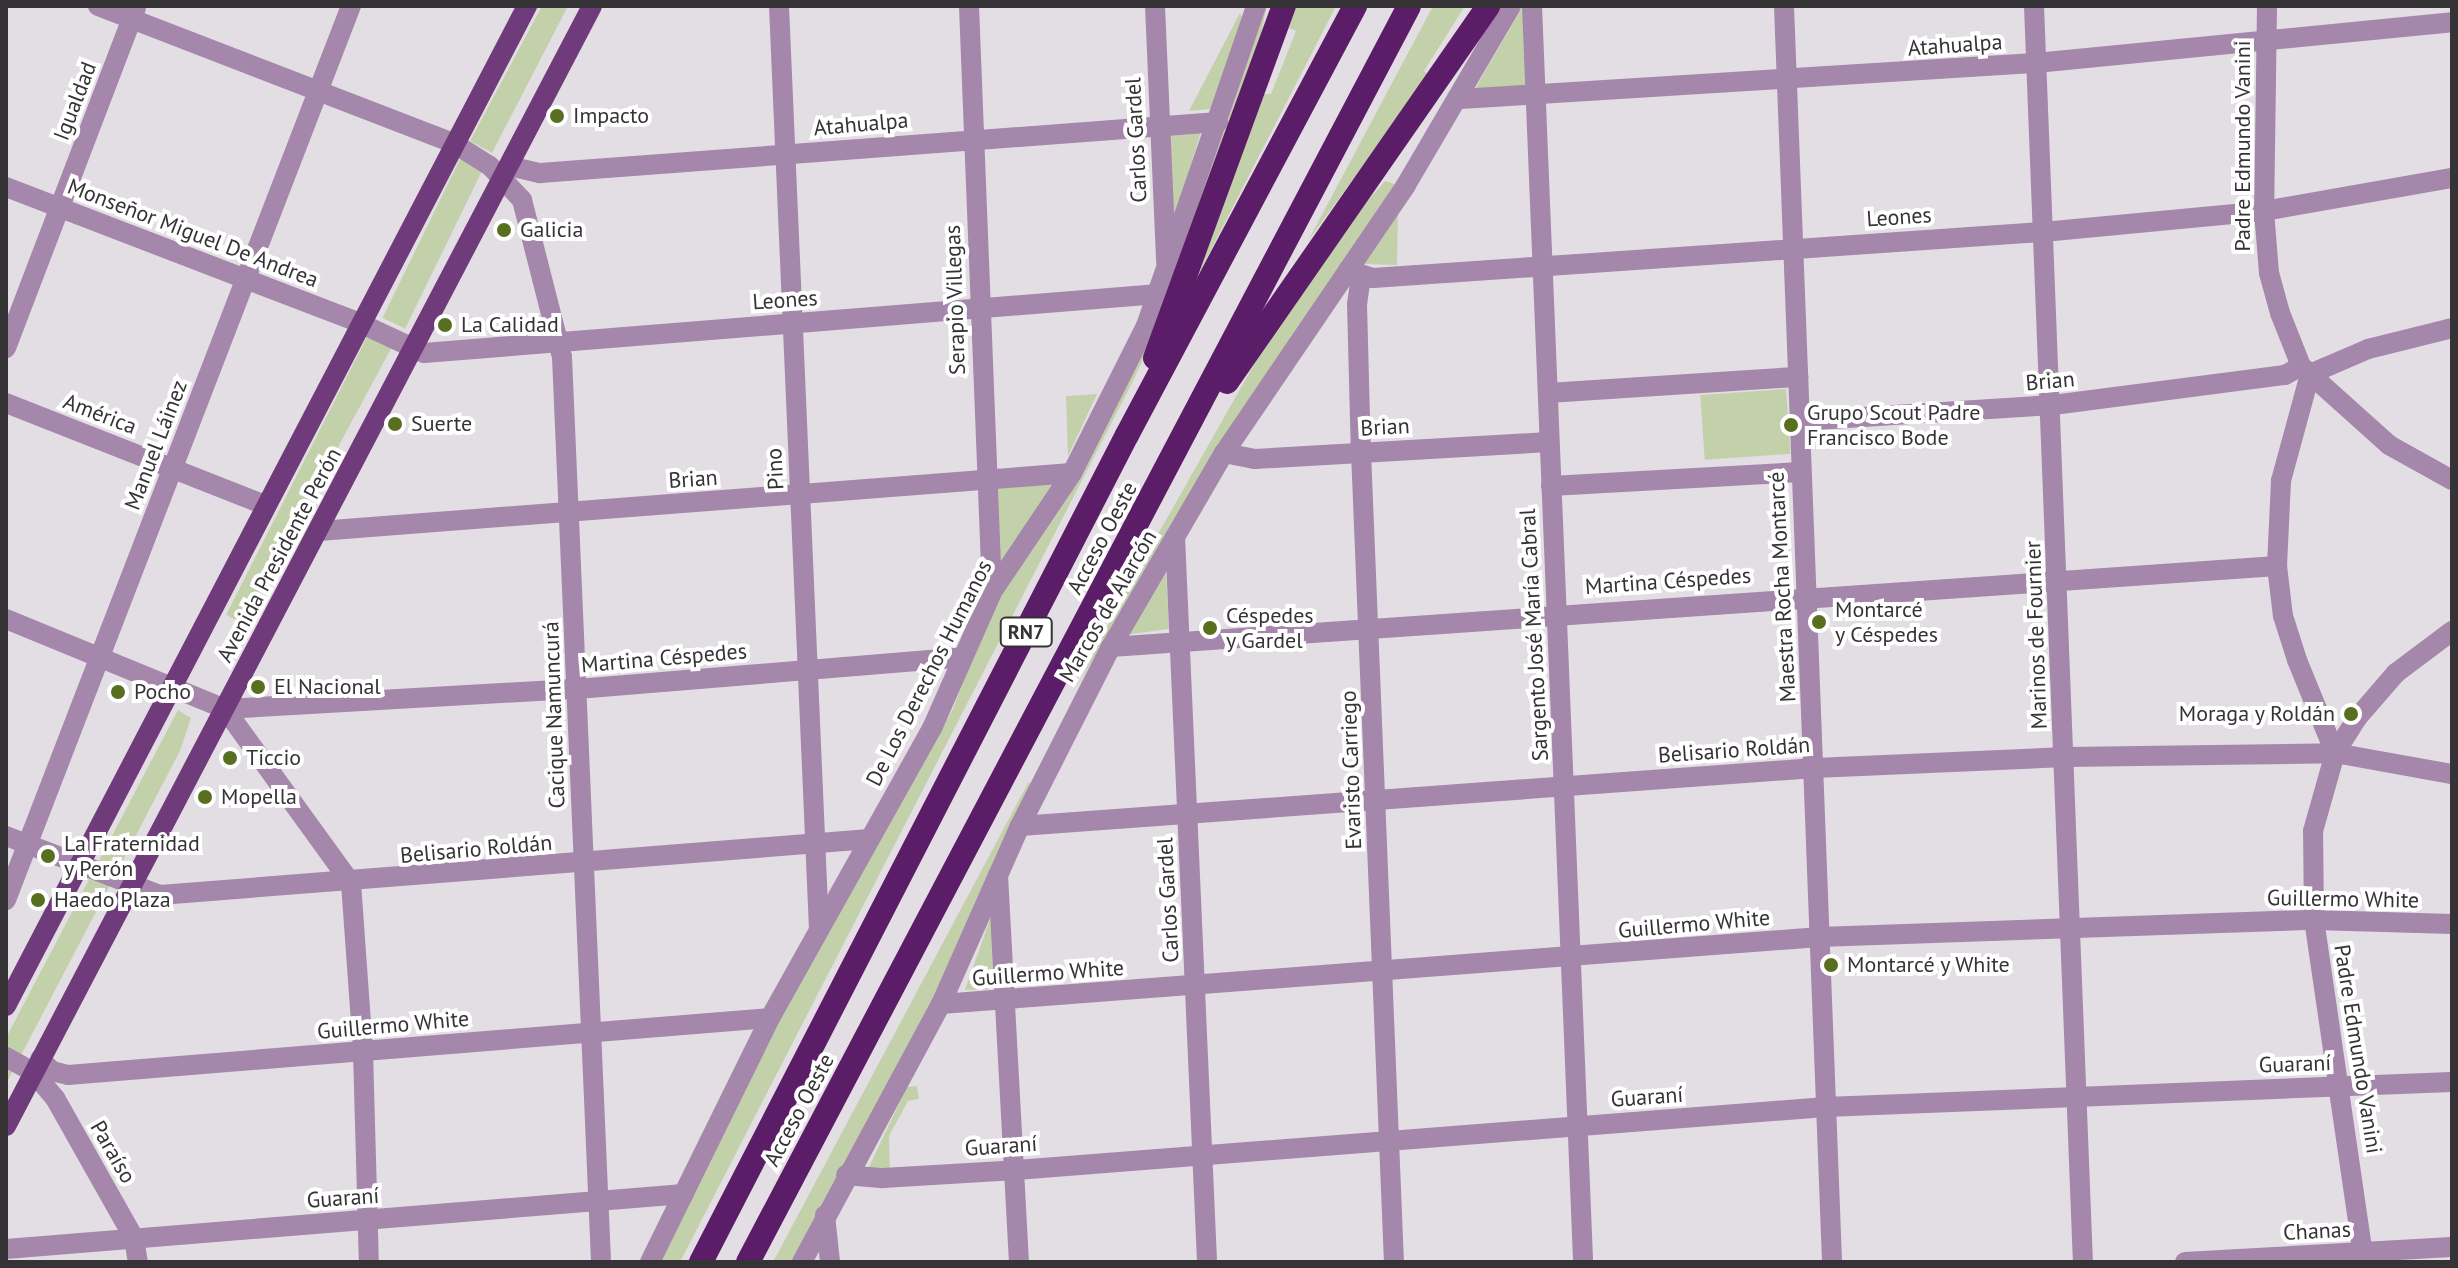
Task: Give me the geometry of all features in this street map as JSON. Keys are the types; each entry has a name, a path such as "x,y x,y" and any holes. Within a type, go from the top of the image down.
{"highway":[{"path":"1127,435 1284,6"},
{"name":"Acceso Oeste","path":"701,1262 1127,435 1355,6"},
{"name":"Acceso Oeste","path":"748,1262 1409,6"},
{"path":"1174,456 1488,6"}],"main road":[{"name":"Avenida Presidente Perón","path":"6,1006 84,867 170,683 527,6"},
{"name":"Avenida Presidente Perón","path":"6,1126 592,6"}],"street":[{"path":"98,6 134,12 318,92 455,144 506,172"},
{"name":"Manuel Láinez","path":"6,900 351,6"},
{"name":"Pino","path":"779,6 819,929"},
{"name":"Serapio Villegas","path":"969,6 992,592"},
{"name":"Carlos Gardel","path":"1155,6 1167,273"},
{"name":"De Los Derechos Humanos","path":"650,1262 770,1018 933,726 992,592 1072,473 1159,294 1256,6"},
{"name":"Marcos de Alarcón","path":"802,1262 846,1175 941,1004 1020,826 1111,647 1224,453 1355,273 1460,99 1511,6"},
{"name":"Sargento José María Cabral","path":"1532,6 1583,1262"},
{"name":"Maestra Rocha Montarcé","path":"1784,6 1801,472 1809,595 1832,1262"},
{"name":"Marinos de Fournier","path":"2034,6 2053,405 2083,1262"},
{"name":"Padre Edmundo Vanini","path":"2267,6 2264,211 2269,273 2306,370"},
{"name":"Igualdad","path":"6,348 134,12"},
{"name":"Atahualpa","path":"1460,99 1787,82 2036,63 2266,43 2452,22"},
{"name":"Atahualpa","path":"506,172 540,173 1218,122"},
{"name":"Cacique Namuncurá","path":"506,172 522,200 560,342 585,864 596,1205 601,1262"},
{"name":"Leones","path":"1355,273 1544,267 2043,232 2264,211 2452,178"},
{"name":"Monseñor Miguel De Andrea","path":"6,187 362,324 414,350"},
{"name":"Evaristo Carriego","path":"1355,273 1394,1262"},
{"name":"Leones","path":"414,350 560,342 1159,294"},
{"name":"Brian","path":"1799,421 2053,405 2285,375 2368,349 2452,328"},
{"path":"2335,753 2294,649 2277,566 2283,470 2306,370 2389,445 2452,480"},
{"path":"1548,393 1798,377"},
{"name":"América","path":"6,403 265,505"},
{"name":"Brian","path":"1224,453 1255,459 1549,442"},
{"path":"1551,486 1801,472"},
{"name":"Brian","path":"319,531 1072,473"},
{"name":"Carlos Gardel","path":"1175,537 1207,1262"},
{"name":"Martina Céspedes","path":"1111,647 1809,595 2277,566"},
{"path":"6,619 170,683 225,709 351,883 356,898 369,1262"},
{"name":"Padre Edmundo Vanini","path":"2364,1258 2314,920 2313,831 2335,753 2383,685 2452,631"},
{"name":"Martina Céspedes","path":"225,709 577,689 963,657"},
{"name":"Belisario Roldán","path":"1020,826 1815,768 2065,757 2335,753 2452,774"},
{"name":"Belisario Roldán","path":"6,836 132,887 160,895 351,883 870,839"},
{"path":"998,875 1009,1000 1019,1262"},
{"name":"Guillermo White","path":"941,1004 1383,973 1819,937 2314,920 2452,924"},
{"name":"Guillermo White","path":"68,1075 770,1018"},
{"path":"6,1057 68,1075 55,1098"},
{"name":"Paraíso","path":"37,1066 134,1238 138,1262"},
{"name":"Guaraní","path":"846,1175 883,1178 1016,1170 1826,1107 2452,1082"},
{"name":"Guaraní","path":"6,1249 596,1205 684,1194"},
{"path":"825,1215 830,1262"},
{"name":"Chanas","path":"2185,1262 2364,1258 2452,1247"}],"green space":[{"path":"542,6 568,6 492,153 470,141"},
{"path":"1267,6 1249,88 1165,312 1131,385 680,1262 656,1262 806,964 953,709 984,625 1154,323"},
{"path":"1291,6 1336,6 1196,279 1259,94 1271,94 1296,31 1289,28"},
{"path":"1433,6 1465,6 1424,71 1429,75 1308,241"},
{"path":"1523,6 1530,92 1472,94"},
{"path":"1240,13 1244,22 1211,109 1189,111"},
{"path":"1201,131 1173,224 1169,135"},
{"path":"462,155 484,166 405,329 383,318"},
{"path":"1385,181 1395,184 1168,529 1076,689 1119,603 1286,308 1327,247"},
{"path":"1398,210 1397,265 1364,264"},
{"path":"368,335 392,347 243,623 226,615"},
{"path":"1786,389 1791,454 1705,460 1700,395"},
{"path":"1097,394 1068,456 1066,396"},
{"path":"1058,482 998,570 996,485"},
{"path":"1166,572 1169,629 1124,635"},
{"path":"178,710 191,718 180,751 6,1084 6,1038"},
{"path":"1028,783 1032,783 938,992 794,1262 773,1262"},
{"path":"997,917 996,989 965,990 990,919"},
{"path":"917,1086 919,1099 908,1101 889,1136 890,1169 868,1169 907,1087"}],"place":[{"name":"Impacto","path":"557,116"},
{"name":"Galicia","path":"504,230"},
{"name":"La Calidad","path":"445,325"},
{"name":"Suerte","path":"395,424"},
{"name":"Grupo Scout Padre Francisco Bode","path":"1791,425"},
{"name":"Montarcé y Céspedes","path":"1819,622"},
{"name":"Céspedes y Gardel","path":"1210,628"},
{"name":"El Nacional","path":"258,687"},
{"name":"Pocho","path":"118,692"},
{"name":"Moraga y Roldán","path":"2351,714"},
{"name":"Ticcio","path":"230,758"},
{"name":"Mopella","path":"205,797"},
{"name":"La Fraternidad y Perón","path":"48,856"},
{"name":"Haedo Plaza","path":"38,900"},
{"name":"Montarcé y White","path":"1831,965"}]}
